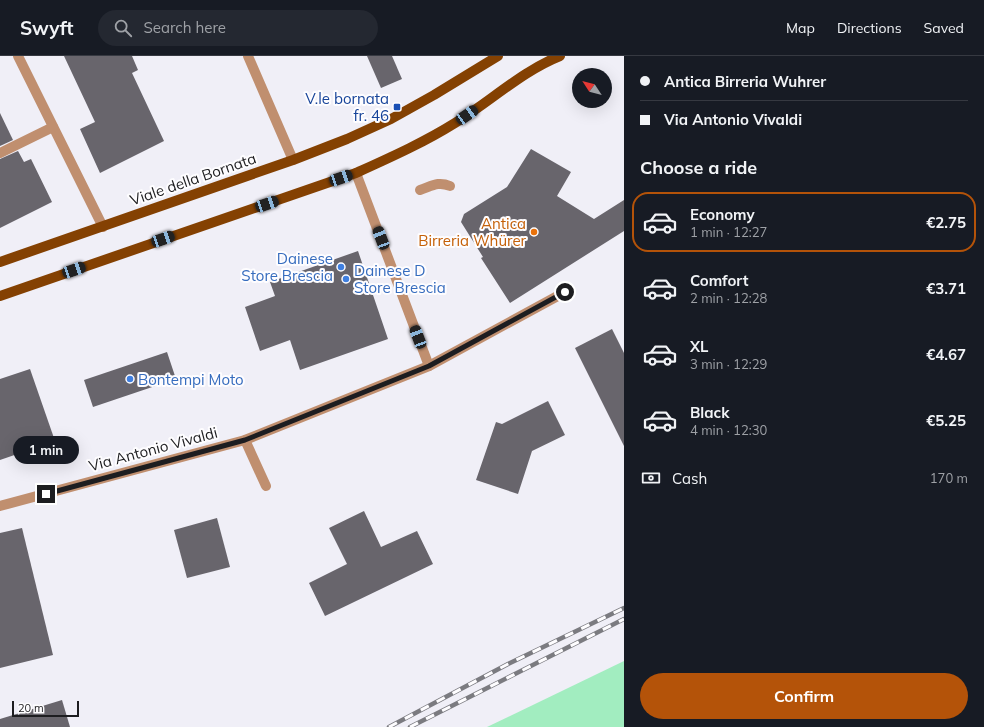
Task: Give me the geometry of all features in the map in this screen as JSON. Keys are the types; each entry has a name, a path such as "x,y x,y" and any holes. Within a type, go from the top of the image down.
{"main road":[{"name":"Viale della Bornata","path":"0,262 293,160 347,139 391,119 498,56"},
{"path":"0,296 356,173 391,158 454,124 543,63 560,56"}],"street":[{"path":"18,56 103,227"},
{"path":"248,56 293,160"},
{"path":"0,152 53,127"},
{"path":"356,173 429,366"},
{"path":"420,190 437,184 450,186"},
{"name":"Via Antonio Vivaldi","path":"0,506 245,440 429,366 565,292"},
{"path":"245,440 266,486"}],"green space":[{"path":"624,661 624,727 487,727"}],"building":[{"path":"64,56 132,56 138,70 132,73 164,141 100,173 80,129 95,122"},
{"path":"367,56 392,56 402,79 381,88"},
{"path":"0,113 13,140 0,146"},
{"name":"Antica Birreria Whürer","path":"531,149 571,172 557,196 594,219 624,200 624,231 510,303 481,258 483,257 461,222 464,214 507,187"},
{"path":"18,151 24,162 31,159 52,202 0,228 0,159"},
{"path":"358,251 388,339 300,370 290,340 260,351 245,307 275,296 270,282"},
{"path":"612,329 624,353 624,446 575,348"},
{"name":"Bontempi Moto","path":"167,352 176,379 93,407 84,380"},
{"path":"30,369 55,441 0,460 0,379"},
{"path":"548,401 565,435 532,451 518,494 476,480 496,422 502,424"},
{"path":"364,511 381,547 417,531 433,564 325,616 309,583 347,564 329,528"},
{"path":"217,518 230,567 187,578 174,530"},
{"path":"22,528 53,655 0,668 0,533"},
{"path":"62,700 70,727 0,727 0,719"}],"railway":[{"path":"389,727 508,664 624,608"},
{"path":"410,727 624,619"}],"place":[{"name":"V.le bornata fr. 46","path":"397,107"},
{"name":"Antica Birreria Whürer","path":"534,232"},
{"name":"Dainese Store Brescia","path":"341,267"},
{"name":"Dainese D Store Brescia","path":"346,279"},
{"name":"Bontempi Moto","path":"130,379"}],"route":[{"path":"46,494 245,440 429,366 565,292"}]}
